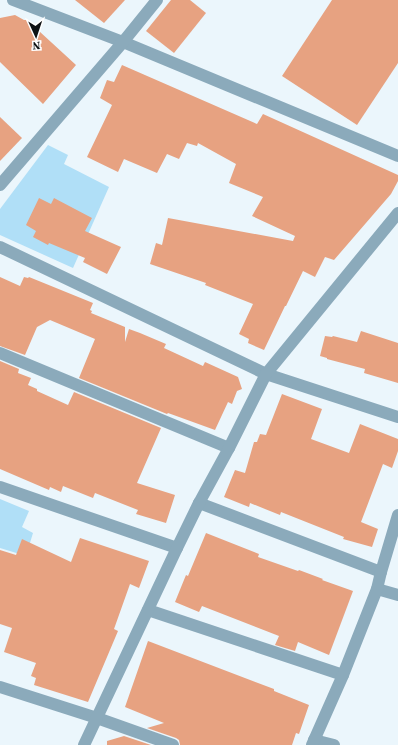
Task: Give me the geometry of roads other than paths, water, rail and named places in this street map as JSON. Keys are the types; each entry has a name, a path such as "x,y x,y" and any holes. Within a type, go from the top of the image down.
{"street":[{"path":"12,0 122,42 398,156"},
{"path":"0,186 157,0"},
{"path":"84,745 199,503 229,448 266,374 398,213"},
{"path":"0,247 266,374 398,417"},
{"path":"0,353 229,448"},
{"path":"0,487 177,548"},
{"path":"199,503 381,572"},
{"path":"334,745 313,743 343,675 377,588 398,515"},
{"path":"377,588 398,595"},
{"path":"148,610 343,675"},
{"path":"0,687 97,718 173,745"}]}
